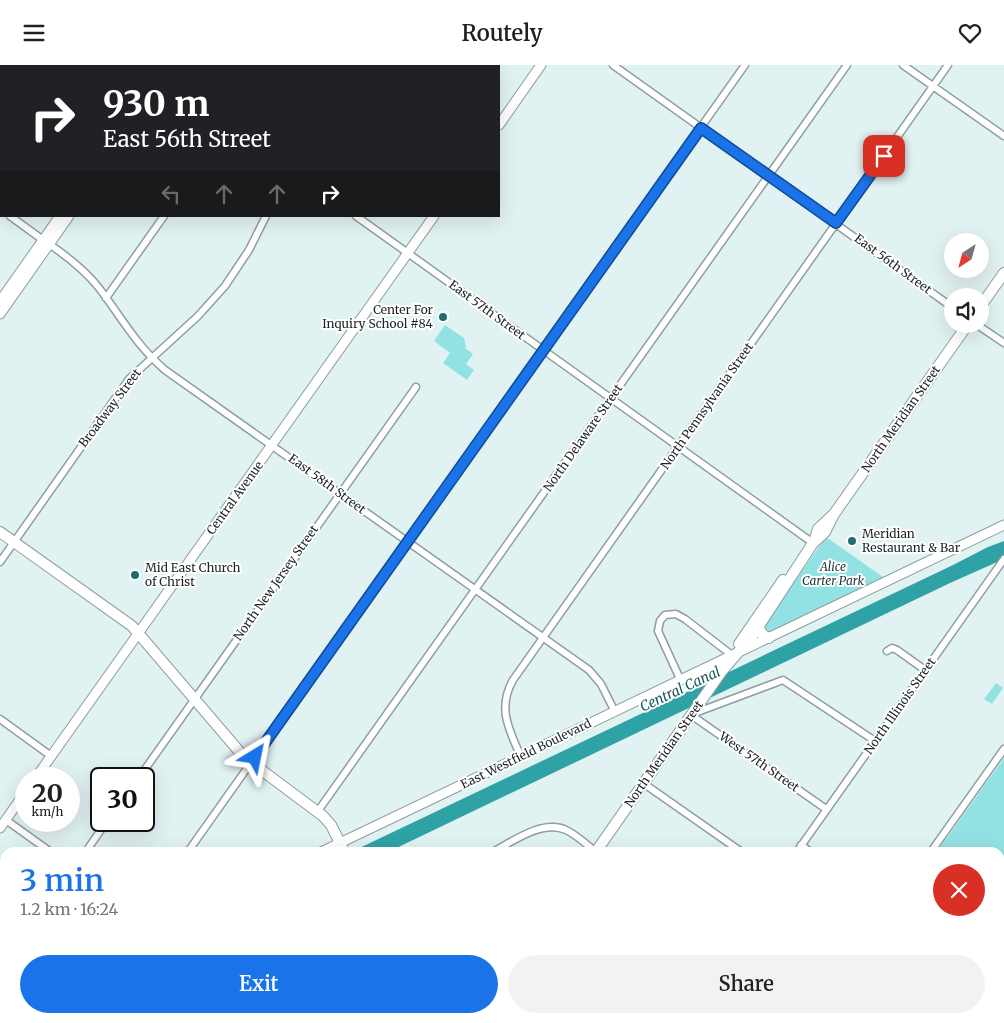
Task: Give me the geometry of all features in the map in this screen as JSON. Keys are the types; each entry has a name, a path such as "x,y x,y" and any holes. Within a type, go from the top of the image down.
{"main road":[{"path":"500,124 541,65"},
{"path":"0,314 46,242 59,217"},
{"path":"0,301 68,217"},
{"name":"Central Avenue","path":"43,767 433,217"},
{"path":"989,294 1004,273"},
{"name":"North Meridian Street","path":"599,847 722,671 758,627 787,585 796,567 814,542 818,529 834,514 962,333"},
{"name":"East Westfield Boulevard","path":"331,847 1004,525"},
{"path":"0,532 128,623 250,763 318,811 331,825 343,847"},
{"name":"North Meridian Street","path":"733,656 744,635 764,606 781,582 796,567"},
{"path":"758,627 763,635 769,638"},
{"path":"0,828 15,807"}],"street":[{"name":"East 56th Street","path":"613,65 944,301"},
{"path":"191,847 746,65"},
{"name":"North Delaware Street","path":"318,811 847,65"},
{"path":"903,65 1004,136"},
{"name":"North Pennsylvania Street","path":"521,757 506,725 505,699 513,680 948,65"},
{"name":"East 58th Street","path":"11,217 77,265 106,298 132,337 151,358 171,375 543,637 597,678 615,712"},
{"path":"106,298 163,217"},
{"name":"Broadway Street","path":"0,562 123,387 151,358 191,323 220,292 249,250 266,217"},
{"name":"East 57th Street","path":"357,217 814,542"},
{"path":"989,333 1004,343"},
{"name":"North New Jersey Street","path":"146,767 416,387"},
{"name":"North Illinois Street","path":"801,845 1003,560"},
{"path":"681,681 658,631 660,621 665,615 676,614 685,619 733,656"},
{"path":"887,651 897,650 925,670"},
{"path":"694,711 706,711 782,680 787,680 875,741"},
{"name":"West 57th Street","path":"694,711 826,809"},
{"path":"0,719 51,756"},
{"path":"934,847 1004,749"},
{"path":"643,783 734,847"},
{"path":"6,820 44,847"},
{"path":"503,847 540,829 552,827 569,832 589,847"},
{"path":"89,847 99,832"}],"green space":[{"path":"445,325 464,338 465,348 473,354 466,364 474,370 467,380 443,363 450,353 434,341"},
{"name":"Alice Carter Park","path":"826,537 886,579 770,633 762,627"},
{"path":"996,683 1003,688 992,704 984,699"},
{"path":"1004,758 1004,847 940,847"}],"shaded area":[{"name":"Central Canal","path":"1004,541 1004,559 950,583 398,847 362,847 951,566"}],"place":[{"name":"Center For Inquiry School #84","path":"443,317"},
{"name":"Meridian Restaurant & Bar","path":"852,541"},
{"name":"Mid East Church of Christ","path":"135,575"}],"route":[{"path":"255,757 701,128 836,223 884,156"}]}
